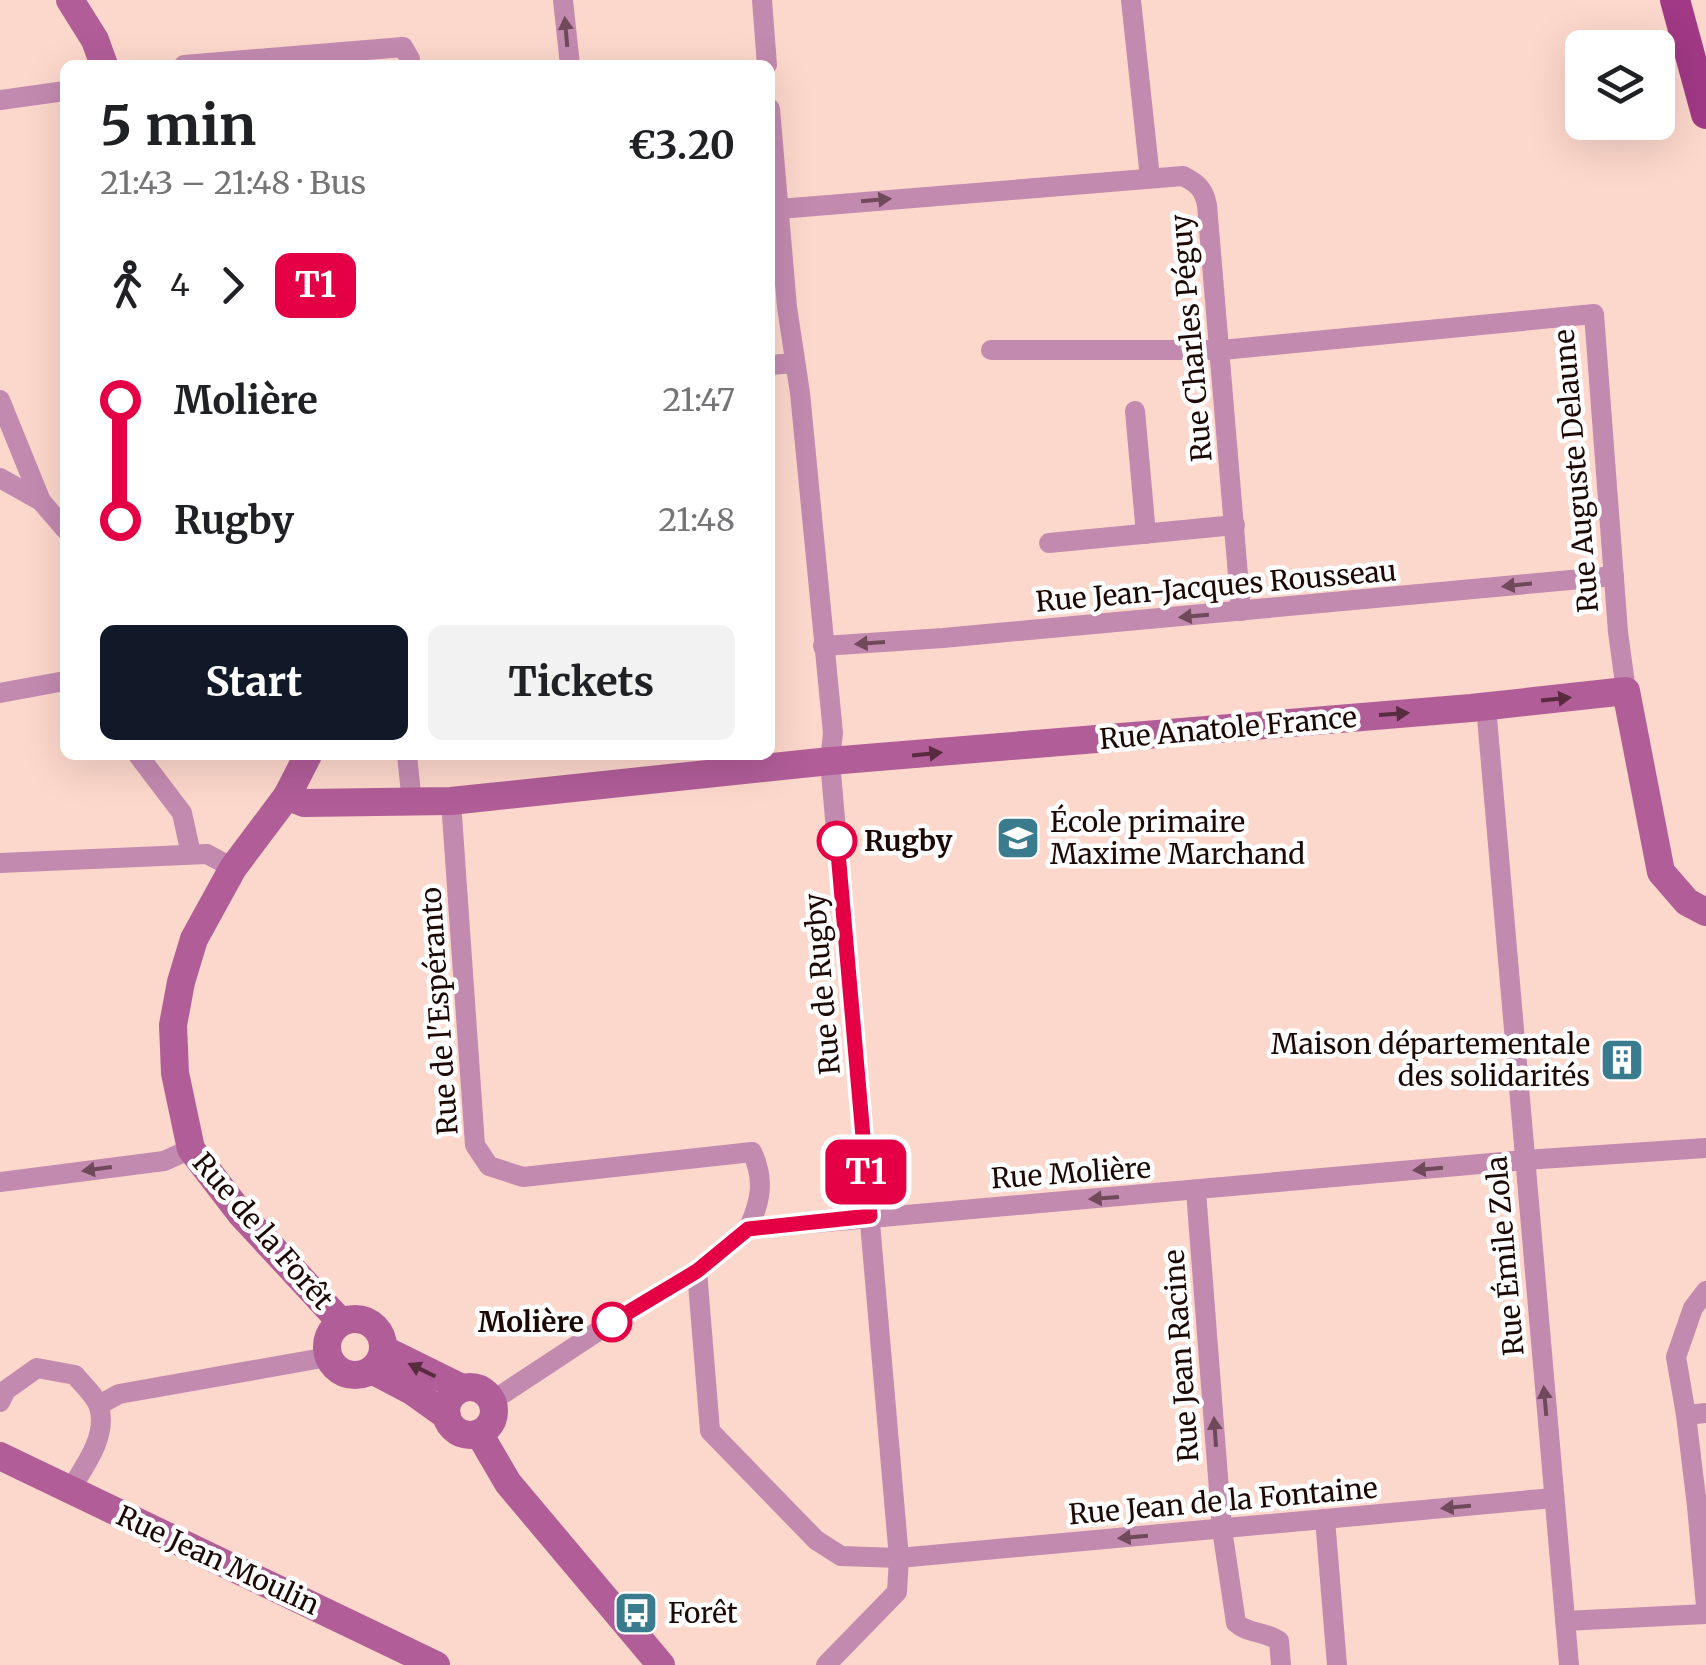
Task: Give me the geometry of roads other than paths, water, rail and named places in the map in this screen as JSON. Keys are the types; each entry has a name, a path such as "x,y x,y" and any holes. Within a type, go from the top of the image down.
{"main road":[{"path":"1676,0 1706,114"}],"street":[{"path":"70,0 102,60"},
{"path":"563,0 569,60"},
{"path":"762,0 767,60"},
{"path":"1130,0 1150,178"},
{"path":"245,60 404,47 409,60"},
{"path":"0,100 60,92"},
{"name":"Rue Charles Péguy","path":"778,209 1150,178 1183,176 1196,182 1205,194 1222,350 1241,612"},
{"name":"Rue de Rugby","path":"775,182 832,733 830,761 898,1558 897,1592 826,1665"},
{"name":"Rue Auguste Delaune","path":"1222,350 1594,314 1626,691"},
{"path":"991,350 1222,350"},
{"path":"775,365 795,363"},
{"path":"0,400 41,501 60,523"},
{"path":"1135,412 1146,534"},
{"path":"0,478 41,501"},
{"path":"1050,543 1235,525"},
{"name":"Rue Jean-Jacques Rousseau","path":"823,646 1614,576"},
{"path":"0,693 60,681"},
{"path":"1626,691 1661,872 1687,902 1706,912"},
{"name":"Rue Anatole France","path":"287,796 304,803 451,801 830,761 1626,691"},
{"name":"Rue Émile Zola","path":"1486,706 1569,1665"},
{"path":"142,760 182,813 191,854"},
{"name":"Rue de la Forêt","path":"305,760 287,796 233,868 194,940 181,982 174,1025 176,1073 191,1149 241,1214 341,1322"},
{"path":"408,760 412,803"},
{"name":"Rue de l'Espéranto","path":"451,801 474,1145 489,1166 523,1176 752,1152 762,1182 748,1229"},
{"path":"0,864 207,854 233,868"},
{"name":"Rue Molière","path":"748,1229 1525,1160 1706,1148"},
{"path":"0,1182 164,1161 191,1149"},
{"name":"Rue Jean Racine","path":"1196,1191 1222,1529 1236,1623 1243,1630 1269,1634 1279,1641 1281,1665"},
{"path":"492,1402 697,1271 748,1229"},
{"name":"Rue Jean de la Fontaine","path":"697,1271 710,1431 816,1540 841,1556 898,1558 1554,1498"},
{"path":"1706,1291 1694,1308 1676,1357 1696,1414 1706,1606"},
{"path":"366,1321 379,1332 378,1359 364,1374 346,1374 328,1357 329,1336 341,1322 366,1321"},
{"path":"99,1405 119,1394 328,1357"},
{"path":"378,1359 462,1388 484,1390 492,1402 494,1417 480,1434"},
{"path":"378,1359 462,1433 480,1434"},
{"path":"0,1402 14,1384 37,1368 75,1375 99,1405 95,1444 70,1490"},
{"path":"446,1416 450,1398 462,1388"},
{"path":"480,1434 508,1483 661,1665"},
{"name":"Rue Jean Moulin","path":"0,1456 436,1665"},
{"path":"1325,1519 1337,1665"},
{"path":"1566,1621 1706,1614"}],"place":[{"name":"École primaire Maxime Marchand","path":"1018,838"},
{"name":"Rugby","path":"837,841"},
{"name":"Maison départementale des solidarités","path":"1622,1060"},
{"name":"Molière","path":"612,1322"},
{"name":"Forêt","path":"636,1613"}]}
